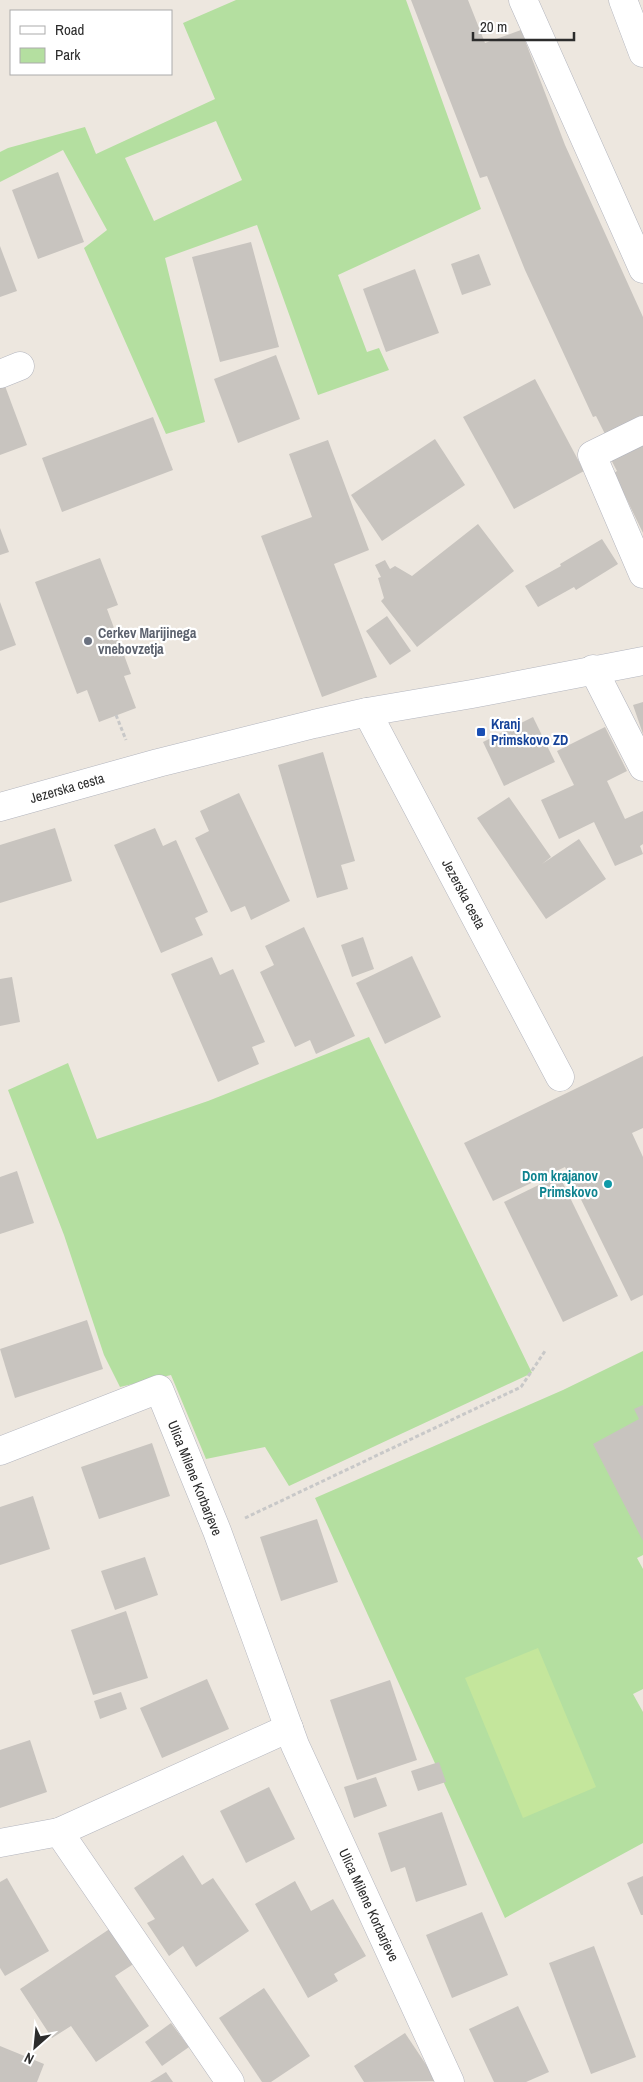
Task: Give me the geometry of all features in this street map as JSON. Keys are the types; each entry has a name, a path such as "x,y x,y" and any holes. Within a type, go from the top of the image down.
{"street":[{"path":"523,0 643,268"},
{"path":"622,0 643,53"},
{"path":"643,430 592,455 643,574"},
{"name":"Jezerska cesta","path":"0,807 158,763 367,712 643,661"},
{"path":"593,670 643,767"},
{"name":"Jezerska cesta","path":"367,712 560,1077"},
{"name":"Ulica Milene Korbarjeve","path":"0,1451 159,1389 217,1531 289,1728 450,2082"},
{"path":"0,1843 59,1832 289,1728"},
{"path":"59,1832 230,2082"}],"path":[{"path":"217,1531 520,1387 545,1351"}],"green space":[{"path":"236,0 406,0 481,209 338,275 367,352 379,348 389,370 318,395 257,225 165,258 205,422 166,434 84,248 107,230 63,150 0,182 0,152 8,148 85,127 96,154 215,99 183,23","holes":["216,121 242,180 154,221 125,158"]},
{"path":"369,1037 532,1373 289,1486 265,1447 206,1459 171,1375 120,1387 104,1355 64,1235 8,1090 68,1063 97,1139 208,1101"},
{"path":"643,1351 643,1555 637,1558 643,1569 643,1689 633,1694 643,1712 643,1843 505,1918 315,1498 563,1390"},
{"path":"538,1648 596,1787 523,1818 465,1678"}],"building":[{"path":"411,0 468,0 485,43 521,30 565,145 643,317 643,419 606,436 596,416 593,417 525,270 487,176 480,178"},
{"path":"58,172 84,242 38,259 12,190"},
{"path":"251,242 279,347 220,362 192,257"},
{"path":"0,246 17,291 0,297"},
{"path":"479,254 491,285 462,295 451,264"},
{"path":"415,269 439,333 386,352 363,289"},
{"path":"276,355 300,419 238,443 214,379"},
{"path":"535,379 584,471 514,509 463,417"},
{"path":"5,386 27,445 0,455 0,388"},
{"path":"153,417 173,470 62,512 42,458"},
{"path":"643,434 643,533 614,473 617,471 607,452"},
{"path":"435,439 465,485 382,541 351,495"},
{"path":"328,440 369,550 334,564 377,677 322,697 261,536 312,517 289,454"},
{"path":"478,524 514,571 417,647 381,601 384,598 378,578 381,577 375,565 385,560 390,569 395,566 412,576"},
{"path":"0,528 9,552 0,555"},
{"path":"602,539 618,564 576,590 574,587 538,607 525,586 561,566 560,564"},
{"name":"Cerkev Marijinega vnebovzetja","path":"100,558 118,605 107,609 131,674 124,676 136,708 99,722 87,690 77,694 35,582"},
{"path":"0,602 16,645 0,651"},
{"path":"387,616 411,651 390,665 366,631"},
{"path":"643,702 643,734 633,705"},
{"path":"533,717 555,762 504,786 483,742"},
{"path":"605,727 627,771 607,781 625,819 643,811 643,844 640,846 643,854 615,866 594,822 559,839 541,800 574,785 557,751"},
{"path":"323,752 355,861 341,865 348,889 317,898 278,765"},
{"path":"239,793 290,901 251,920 245,906 231,912 195,838 209,831 200,811"},
{"path":"509,797 551,857 542,864 579,839 606,879 546,919 477,818"},
{"path":"55,828 72,881 0,903 0,845"},
{"path":"155,828 163,846 176,840 208,912 195,918 203,935 161,953 114,845"},
{"path":"304,927 355,1036 316,1054 310,1040 295,1047 260,972 274,965 265,946"},
{"path":"363,937 374,969 352,977 341,945"},
{"path":"412,956 441,1017 385,1044 356,983"},
{"path":"212,957 220,975 233,969 265,1042 252,1047 259,1064 218,1082 171,974"},
{"path":"12,977 20,1022 0,1026 0,979"},
{"name":"Dom krajanov Primskovo","path":"643,1056 643,1128 632,1133 643,1157 643,1295 631,1301 565,1167 493,1201 464,1143"},
{"path":"17,1171 34,1223 0,1234 0,1177"},
{"path":"559,1175 618,1296 563,1322 504,1202"},
{"path":"87,1320 103,1369 15,1398 0,1349"},
{"path":"643,1405 643,1541 593,1444 639,1419 634,1409"},
{"path":"152,1443 170,1496 99,1519 81,1467"},
{"path":"33,1496 50,1549 0,1565 0,1507"},
{"path":"317,1519 338,1582 281,1601 260,1537"},
{"path":"145,1557 158,1595 115,1610 101,1571"},
{"path":"126,1611 148,1678 93,1695 71,1630"},
{"path":"207,1679 229,1729 162,1758 140,1708"},
{"path":"390,1680 417,1760 357,1780 330,1700"},
{"path":"121,1692 127,1709 100,1719 94,1701"},
{"path":"30,1740 47,1792 0,1808 0,1750"},
{"path":"439,1762 446,1782 418,1791 411,1771"},
{"path":"376,1777 387,1806 354,1818 344,1787"},
{"path":"269,1787 295,1839 246,1863 220,1811"},
{"path":"442,1812 467,1885 416,1902 405,1867 391,1872 378,1833"},
{"path":"183,1855 202,1885 213,1878 249,1931 196,1967 183,1946 169,1956 147,1923 155,1919 134,1888"},
{"path":"643,1876 643,1915 641,1915 627,1883"},
{"path":"7,1878 49,1951 5,1976 0,1968 0,1882"},
{"path":"295,1881 311,1911 333,1899 366,1956 334,1974 338,1981 308,1998 255,1904"},
{"path":"482,1912 508,1975 452,1998 426,1935"},
{"path":"111,1928 135,1963 115,1976 149,2026 96,2062 71,2026 52,2038 20,1989"},
{"path":"594,1946 636,2057 591,2074 549,1963"},
{"path":"264,1988 310,2056 271,2082 262,2082 219,2018"},
{"path":"518,2006 549,2072 526,2082 494,2082 469,2029"},
{"path":"171,2023 189,2047 162,2066 145,2042"},
{"path":"405,2033 437,2081 364,2082 354,2066"},
{"path":"0,2046 44,2064 37,2082 0,2082"},
{"path":"166,2072 173,2082 150,2082"}],"place":[{"name":"Cerkev Marijinega vnebovzetja","path":"88,641"},
{"name":"Kranj Primskovo ZD","path":"481,732"},
{"name":"Dom krajanov Primskovo","path":"608,1184"}]}
